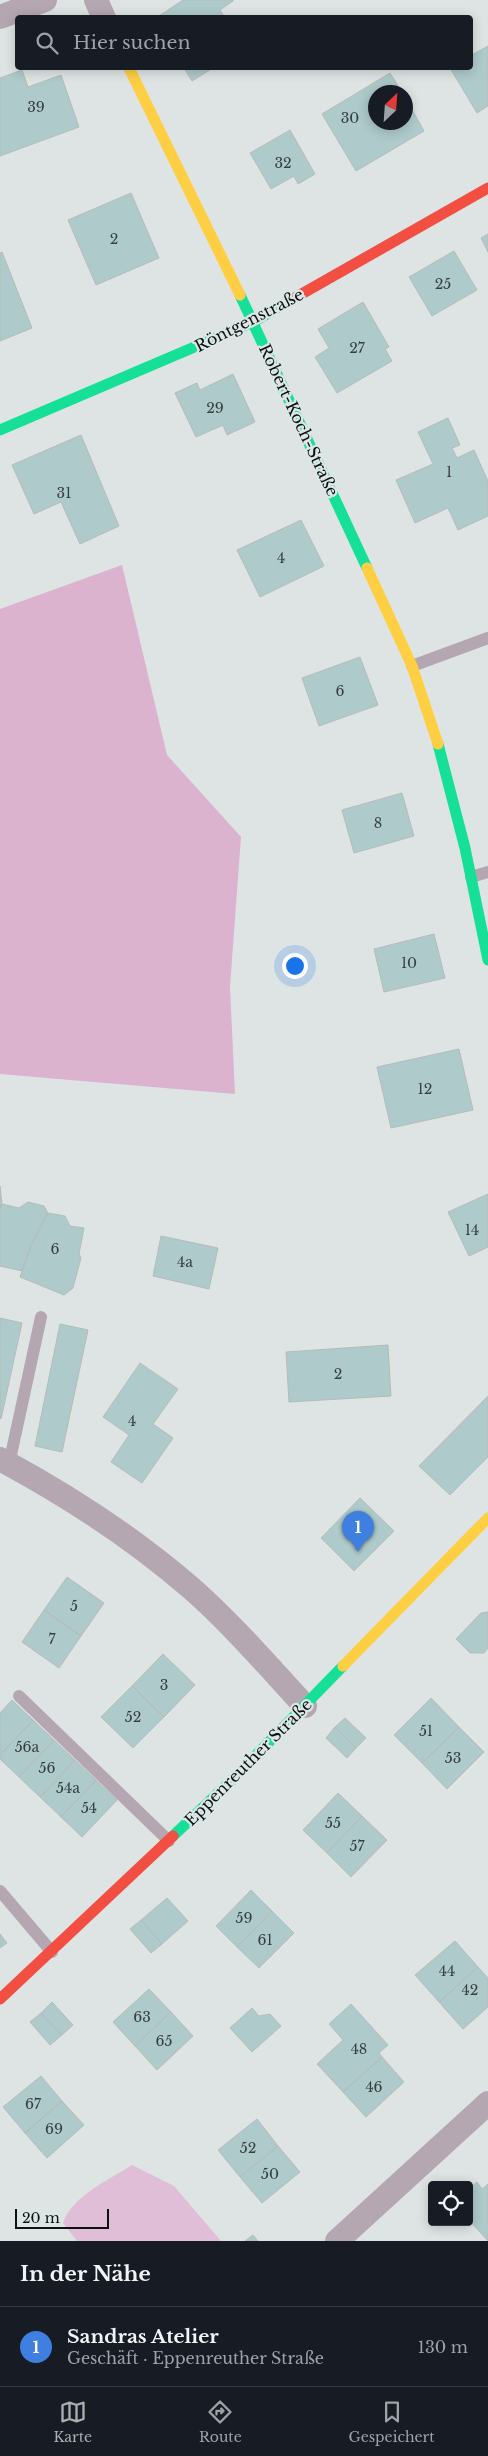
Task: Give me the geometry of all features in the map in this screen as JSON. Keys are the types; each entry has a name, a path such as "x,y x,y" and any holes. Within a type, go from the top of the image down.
{"street":[{"path":"0,17 45,0"},
{"path":"96,0 103,15"},
{"name":"Robert-Koch-Straße","path":"130,70 253,322 412,666 430,713 471,877 488,960"},
{"name":"Röntgenstraße","path":"0,430 253,322 488,188"},
{"path":"5,1462 93,1512 144,1550 193,1590 304,1706"},
{"name":"Eppenreuther Straße","path":"0,1999 169,1841 488,1518"},
{"path":"337,2241 488,2103"}],"lane":[{"path":"412,666 488,638"},
{"path":"471,877 488,872"},
{"path":"5,1462 41,1317"},
{"path":"19,1696 169,1841"},
{"path":"0,1891 52,1952"}],"shaded area":[{"path":"122,565 167,755 241,837 230,987 235,1094 0,1074 0,609"},
{"path":"132,2165 174,2186 221,2241 77,2241 63,2223 68,2213 74,2205 92,2190"}],"building":[{"path":"183,0 233,0 220,10 223,15 160,15"},
{"path":"488,46 488,106 477,113 451,70 473,70 473,54"},
{"path":"22,70 28,87 61,75 79,127 0,156 0,78"},
{"path":"185,70 210,70 192,81"},
{"path":"390,73 398,85 370,85"},
{"path":"368,86 368,130 413,130 413,111 424,131 356,171 322,114"},
{"path":"290,130 315,174 298,184 294,176 271,189 250,153"},
{"path":"131,193 159,258 96,285 68,220"},
{"path":"488,234 488,252 481,238"},
{"path":"454,251 477,290 432,316 409,277"},
{"path":"2,252 32,328 0,341 0,253"},
{"path":"363,302 389,347 385,349 392,361 337,393 315,357 329,348 318,329"},
{"path":"233,374 255,422 227,435 223,425 196,437 175,393 197,383 200,390"},
{"path":"448,418 460,445 452,448 457,458 474,450 488,481 488,516 458,530 448,508 415,523 396,480 433,464 418,432"},
{"path":"81,435 119,526 80,544 61,502 34,514 12,465"},
{"path":"301,520 324,566 260,597 237,550"},
{"path":"360,657 378,705 319,726 302,678"},
{"path":"402,793 414,836 354,853 342,810"},
{"path":"434,934 445,978 384,992 374,949"},
{"path":"459,1049 473,1110 391,1128 377,1067"},
{"path":"0,1186 2,1204 0,1208"},
{"path":"488,1194 488,1247 469,1256 448,1212"},
{"path":"28,1202 44,1206 48,1213 32,1243 22,1271 0,1266 0,1208 2,1204 19,1208"},
{"path":"48,1213 65,1216 70,1226 84,1228 79,1254 81,1258 73,1288 64,1295 20,1277 32,1243"},
{"path":"161,1236 218,1248 209,1289 153,1276"},
{"path":"0,1318 22,1323 1,1419 0,1418"},
{"path":"60,1324 88,1330 62,1452 35,1446"},
{"path":"388,1345 391,1396 289,1402 286,1352"},
{"path":"140,1363 178,1389 153,1424 173,1438 142,1483 111,1462 129,1435 103,1417"},
{"path":"488,1396 488,1457 450,1495 419,1466"},
{"path":"360,1498 394,1531 354,1571 321,1538"},
{"path":"67,1577 104,1603 81,1636 44,1610"},
{"path":"44,1610 81,1636 59,1668 22,1642"},
{"path":"488,1612 488,1648 484,1653 470,1653 456,1639 481,1613"},
{"path":"163,1654 195,1685 164,1717 132,1686"},
{"path":"132,1686 164,1717 133,1748 101,1717"},
{"path":"431,1698 459,1727 422,1763 394,1735"},
{"path":"12,1700 33,1720 0,1755 0,1713"},
{"path":"345,1718 366,1738 356,1748 335,1727"},
{"path":"33,1720 54,1740 19,1777 0,1759 0,1755"},
{"path":"335,1727 356,1748 347,1758 326,1738"},
{"path":"459,1727 484,1752 447,1789 422,1763"},
{"path":"54,1740 75,1760 40,1797 19,1777"},
{"path":"75,1760 96,1780 61,1817 40,1797"},
{"path":"96,1780 117,1800 82,1837 61,1817"},
{"path":"338,1793 362,1816 327,1853 303,1830"},
{"path":"362,1816 387,1840 351,1877 327,1853"},
{"path":"251,1890 272,1911 237,1947 216,1926"},
{"path":"167,1898 188,1921 162,1944 141,1920"},
{"path":"272,1911 294,1933 259,1968 237,1947"},
{"path":"141,1920 162,1944 151,1953 130,1929"},
{"path":"0,1934 7,1943 0,1948"},
{"path":"455,1941 478,1967 439,2002 415,1975"},
{"path":"478,1967 488,1978 488,2007 463,2029 439,2002"},
{"path":"149,1989 171,2012 135,2046 113,2022"},
{"path":"52,2002 73,2025 62,2035 41,2013"},
{"path":"351,2004 388,2045 379,2053 382,2057 343,2092 317,2064 343,2040 329,2024"},
{"path":"252,2008 259,2016 270,2014 281,2026 252,2052 230,2028"},
{"path":"171,2012 193,2036 157,2070 135,2046"},
{"path":"41,2013 62,2035 50,2045 30,2022"},
{"path":"382,2057 404,2082 366,2117 343,2092"},
{"path":"41,2076 62,2101 25,2133 3,2107"},
{"path":"62,2101 84,2125 47,2158 25,2133"},
{"path":"257,2119 278,2146 240,2177 218,2150"},
{"path":"278,2146 300,2172 262,2203 240,2177"},
{"path":"477,2182 482,2189 488,2184 488,2241 473,2224 473,2186"},
{"path":"253,2235 258,2241 245,2241"}],"traffic: fast":[{"path":"240,295 367,568"},
{"path":"0,430 253,322 291,300"},
{"path":"438,744 465,848 488,960"},
{"path":"173,1836 235,1777 343,1666"}],"traffic: slow":[{"path":"130,70 240,295"},
{"path":"367,568 412,666 438,744"},
{"path":"343,1666 488,1518"}],"traffic: jam":[{"path":"291,300 488,188"},
{"path":"0,1999 173,1836"}],"place":[{"name":"Sandras Atelier","path":"358,1552"}]}
